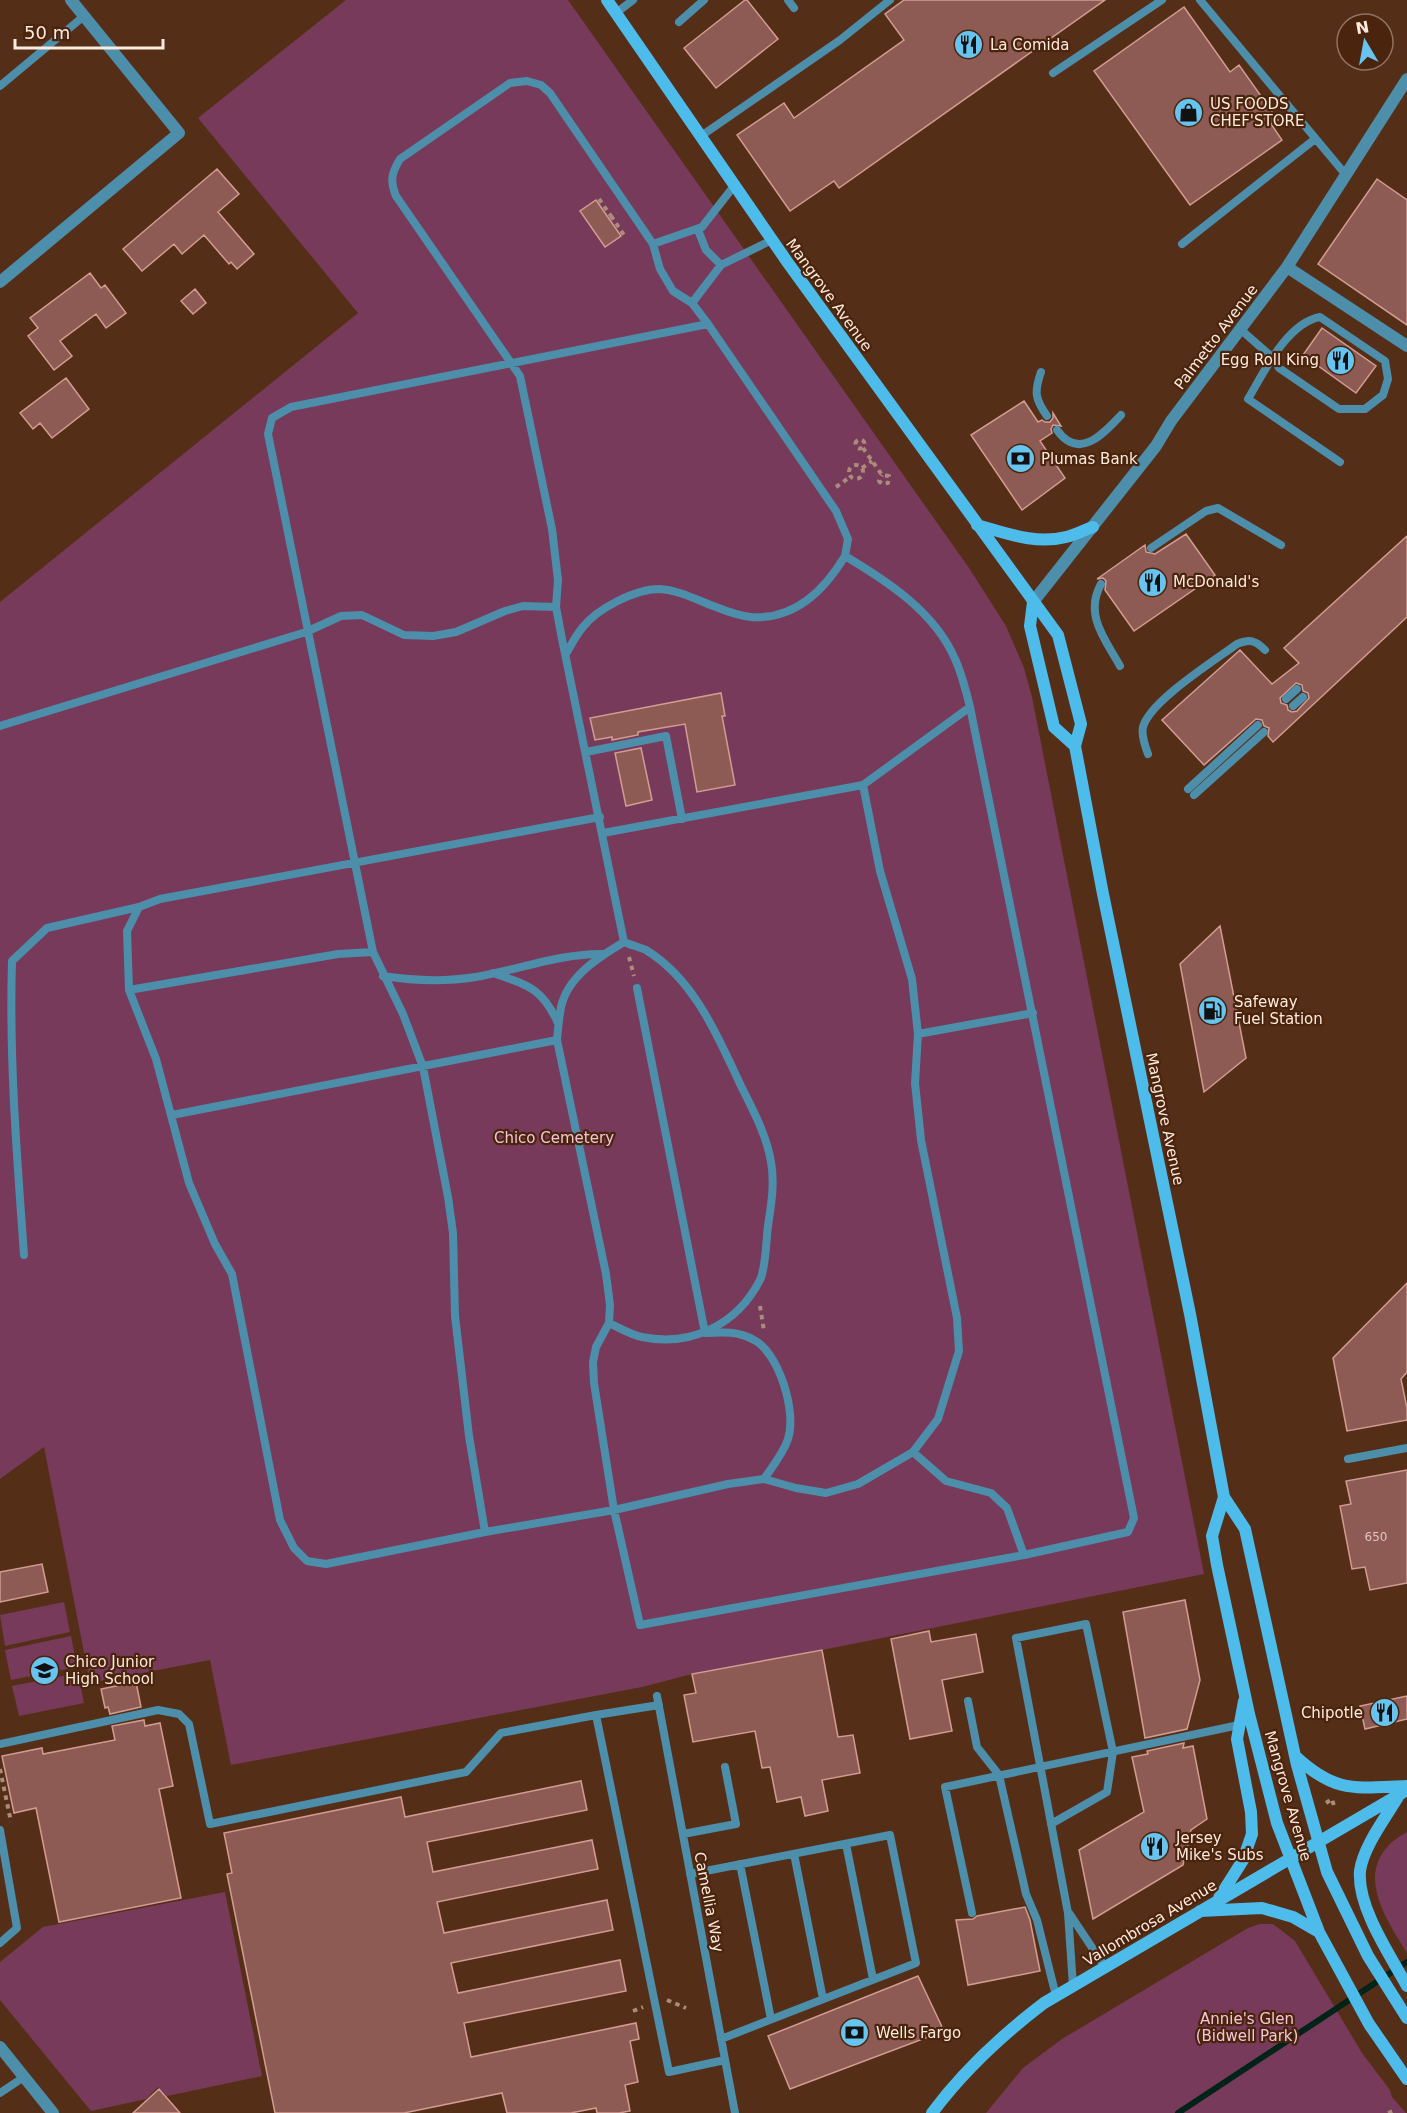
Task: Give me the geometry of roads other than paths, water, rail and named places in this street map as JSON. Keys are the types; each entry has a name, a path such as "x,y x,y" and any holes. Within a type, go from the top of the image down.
{"street":[{"path":"0,282 179,133 71,0"},
{"name":"Mangrove Avenue","path":"607,0 772,240 1058,635 1081,724 1075,746 1103,894 1190,1314 1224,1497 1245,1529 1295,1756 1327,1872 1368,1956 1407,2018"},
{"name":"Palmetto Avenue","path":"1034,602 1156,446 1172,421 1287,267 1407,79"},
{"path":"1287,267 1407,346"},
{"path":"977,525 1017,537 1037,540 1065,538 1092,527"},
{"path":"1034,602 1030,626 1054,726 1075,746"},
{"name":"Mangrove Avenue","path":"1224,1497 1212,1536 1245,1696 1277,1823 1319,1932 1369,2024 1407,2079"},
{"path":"1218,1900 1243,1860 1252,1834 1251,1812 1237,1739 1245,1696"},
{"path":"1295,1756 1311,1771 1337,1785 1405,1790 1369,1847 1360,1870 1361,1886 1367,1909 1407,1986"},
{"name":"Vallombrosa Avenue","path":"932,2113 966,2071 1011,2029 1056,1996 1405,1790"},
{"path":"1199,1912 1262,1908 1293,1917 1319,1932"},
{"path":"0,2047 53,2113"}],"lane":[{"path":"616,13 633,0"},
{"path":"679,22 704,0"},
{"path":"788,0 794,8"},
{"path":"700,136 840,40 890,0"},
{"path":"1053,73 1148,4 1162,0"},
{"path":"1200,0 1346,175"},
{"path":"0,86 84,16"},
{"path":"566,654 583,627 600,609 634,595 658,589 687,595 750,617 780,615 815,596 832,577 845,556 848,538 836,511 708,324 692,303 674,291 660,269 653,244 550,93 541,85 527,81 510,83 400,159 392,172 390,182 396,196 520,376 552,529 558,580 556,607 624,942"},
{"path":"1182,244 1315,139"},
{"path":"653,244 698,230 708,221 734,186"},
{"path":"698,230 706,250 721,265"},
{"path":"692,303 721,265 772,240"},
{"path":"1240,329 1273,358 1279,368 1339,409 1365,409 1383,395 1388,379 1385,361 1320,317 1310,319 1301,324 1273,358 1248,399 1340,462"},
{"path":"485,1532 469,1437 455,1316 453,1233 423,1067 403,1014 373,952 306,632 268,434 272,418 291,407 708,324"},
{"path":"1041,372 1035,388 1039,404 1047,416"},
{"path":"1057,430 1069,443 1081,444 1098,438 1121,415"},
{"path":"1151,548 1206,511 1218,508 1281,545"},
{"path":"624,942 593,961 573,983 562,1005 557,1040 606,1274 610,1305 609,1323 596,1347 593,1362 597,1414 614,1510 640,1625 1024,1555 1128,1532 1134,1518 970,707 954,657 938,630 912,602 874,573 845,556"},
{"path":"1101,584 1096,594 1094,609 1098,626 1120,666"},
{"path":"0,726 306,632 341,616 362,615 404,635 433,636 456,632 505,611 523,606 556,607"},
{"path":"1148,754 1143,741 1143,727 1152,711 1166,697 1237,644 1248,640 1257,642 1265,650"},
{"path":"1286,699 1297,689"},
{"path":"1293,706 1303,697"},
{"path":"603,833 863,785 970,707"},
{"path":"1258,725 1191,792 1264,732"},
{"path":"586,752 666,736 682,819"},
{"path":"140,908 127,931 129,990 156,1059 189,1183 215,1244 232,1274 280,1520 294,1548 307,1561 326,1564 485,1532 614,1510 728,1484 764,1479 795,1488 826,1493 858,1484 913,1452 938,1419 959,1352 957,1318 921,1140 915,1083 918,1034 912,979 880,871 863,785"},
{"path":"24,1255 17,1164 11,1022 12,961 47,928 140,908 160,898 600,817"},
{"path":"624,942 645,950 671,970 711,1022 764,1136 771,1162 773,1192 761,1278 748,1299 729,1318 705,1333"},
{"path":"129,990 338,954 373,952"},
{"path":"383,975 412,981 448,980 585,954 604,954"},
{"path":"493,973 520,982 538,992 549,1004 559,1024"},
{"path":"637,988 705,1333"},
{"path":"918,1034 1033,1013"},
{"path":"172,1115 557,1040"},
{"path":"609,1323 640,1337 667,1340 684,1339 705,1333 735,1332 765,1346 774,1360 786,1392 790,1417 788,1438 764,1479"},
{"path":"1348,1460 1407,1448"},
{"path":"913,1452 946,1481 991,1493 1007,1508 1024,1555"},
{"path":"1051,1824 1107,1792 1113,1752 1086,1624 1016,1638 1041,1767 1051,1824 1068,1913 1073,1986"},
{"name":"Camellia Way","path":"657,1696 735,2113"},
{"path":"968,1701 977,1747 999,1775 1026,1894 1037,1920 1056,1996"},
{"path":"0,1744 158,1710 179,1714 189,1724 210,1824 466,1772 501,1732 658,1706"},
{"path":"596,1715 669,2072 725,2060"},
{"path":"972,1913 945,1787 1239,1725"},
{"path":"683,1834 736,1824 725,1767"},
{"path":"0,1830 17,1928 0,1943"},
{"path":"690,1874 890,1835 916,1963 721,2038"},
{"path":"846,1844 873,1979"},
{"path":"794,1854 823,1999"},
{"path":"740,1864 771,2019"},
{"path":"1068,1913 1106,1967"},
{"path":"0,2093 24,2077"}],"waterway":[{"path":"1178,2113 1407,1962"}],"place":[{"name":"La Comida","path":"969,45"},
{"name":"US FOODS CHEF'STORE","path":"1189,113"},
{"name":"Egg Roll King","path":"1340,360"},
{"name":"Plumas Bank","path":"1020,459"},
{"name":"McDonald's","path":"1152,582"},
{"name":"Safeway Fuel Station","path":"1213,1011"},
{"name":"Chico Junior High School","path":"44,1671"},
{"name":"Chipotle","path":"1384,1713"},
{"name":"Jersey Mike's Subs","path":"1155,1847"},
{"name":"Wells Fargo","path":"855,2033"}],"park label":[{"name":"Chico Cemetery","path":"554,1138"},
{"name":"Annie's Glen (Bidwell Park)","path":"1247,2028"}]}
